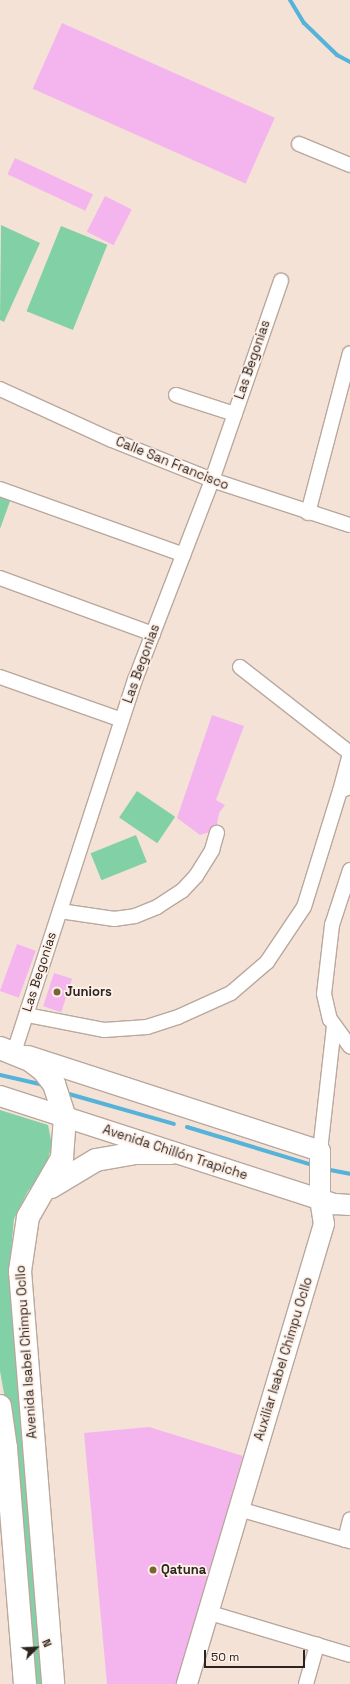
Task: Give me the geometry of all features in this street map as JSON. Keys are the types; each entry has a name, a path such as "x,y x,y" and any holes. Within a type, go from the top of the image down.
{"main road":[{"name":"Avenida Isabel Chimpu Ocllo","path":"7,1050 43,1070 59,1094 65,1117 62,1158 42,1194 34,1205 24,1232 20,1271 53,1684"},
{"path":"42,1194 66,1175 96,1160 134,1152 171,1153"},
{"path":"0,1406 4,1431 25,1684"},
{"path":"4,1431 32,1427"}],"street":[{"path":"299,144 350,165"},
{"name":"Las Begonias","path":"7,1050 26,1015 122,720 212,480 281,281"},
{"path":"308,513 350,353"},
{"name":"Calle San Francisco","path":"0,389 112,440 212,480 308,513 350,525"},
{"path":"176,395 235,414"},
{"path":"0,489 184,555"},
{"path":"0,578 153,634"},
{"path":"26,1015 104,1030 147,1027 231,993 267,962 304,907 345,789 350,753 240,667"},
{"path":"0,677 122,720"},
{"path":"60,911 114,919 135,916 157,907 182,891 196,876 212,850 217,833"},
{"path":"350,870 332,925 326,962 324,994 334,1027 350,1047"},
{"name":"Auxiliar Isabel Chimpu Ocllo","path":"187,1684 324,1224 320,1199 320,1151 334,1027"},
{"path":"7,1050 320,1151"},
{"name":"Avenida Chillón Trapiche","path":"0,1096 171,1153 320,1199 350,1205"},
{"path":"239,1509 348,1540 350,1520"},
{"path":"208,1612 350,1655"},
{"path":"306,1684 318,1645"}],"green space":[{"path":"1,225 40,243 4,322 0,320"},
{"path":"61,226 107,245 73,330 27,311"},
{"path":"0,488 13,493 0,529"},
{"path":"137,791 175,817 157,843 119,818"},
{"path":"136,835 147,862 101,880 91,853"},
{"path":"0,1110 48,1125 52,1145 44,1172 28,1191 14,1219 10,1263 46,1684 32,1684 13,1444 0,1371"}],"building":[{"path":"62,23 275,118 246,184 33,89"},
{"path":"15,158 93,194 85,211 7,174"},
{"path":"105,196 132,210 114,245 87,232"},
{"path":"212,715 244,726 216,800 225,805 219,813 216,830 200,835 177,818"},
{"path":"17,944 36,951 19,998 0,991"},
{"name":"Juniors","path":"54,973 72,979 61,1012 43,1006"},
{"name":"Qatuna","path":"149,1427 243,1456 177,1684 107,1684 84,1433"}],"waterway":[{"path":"290,0 304,23 337,55 350,62"},
{"path":"0,1075 44,1085"},
{"path":"69,1094 174,1124"},
{"path":"187,1127 315,1166"},
{"path":"325,1169 350,1174"}],"place":[{"name":"Juniors","path":"57,992"},
{"name":"Qatuna","path":"153,1570"}]}
